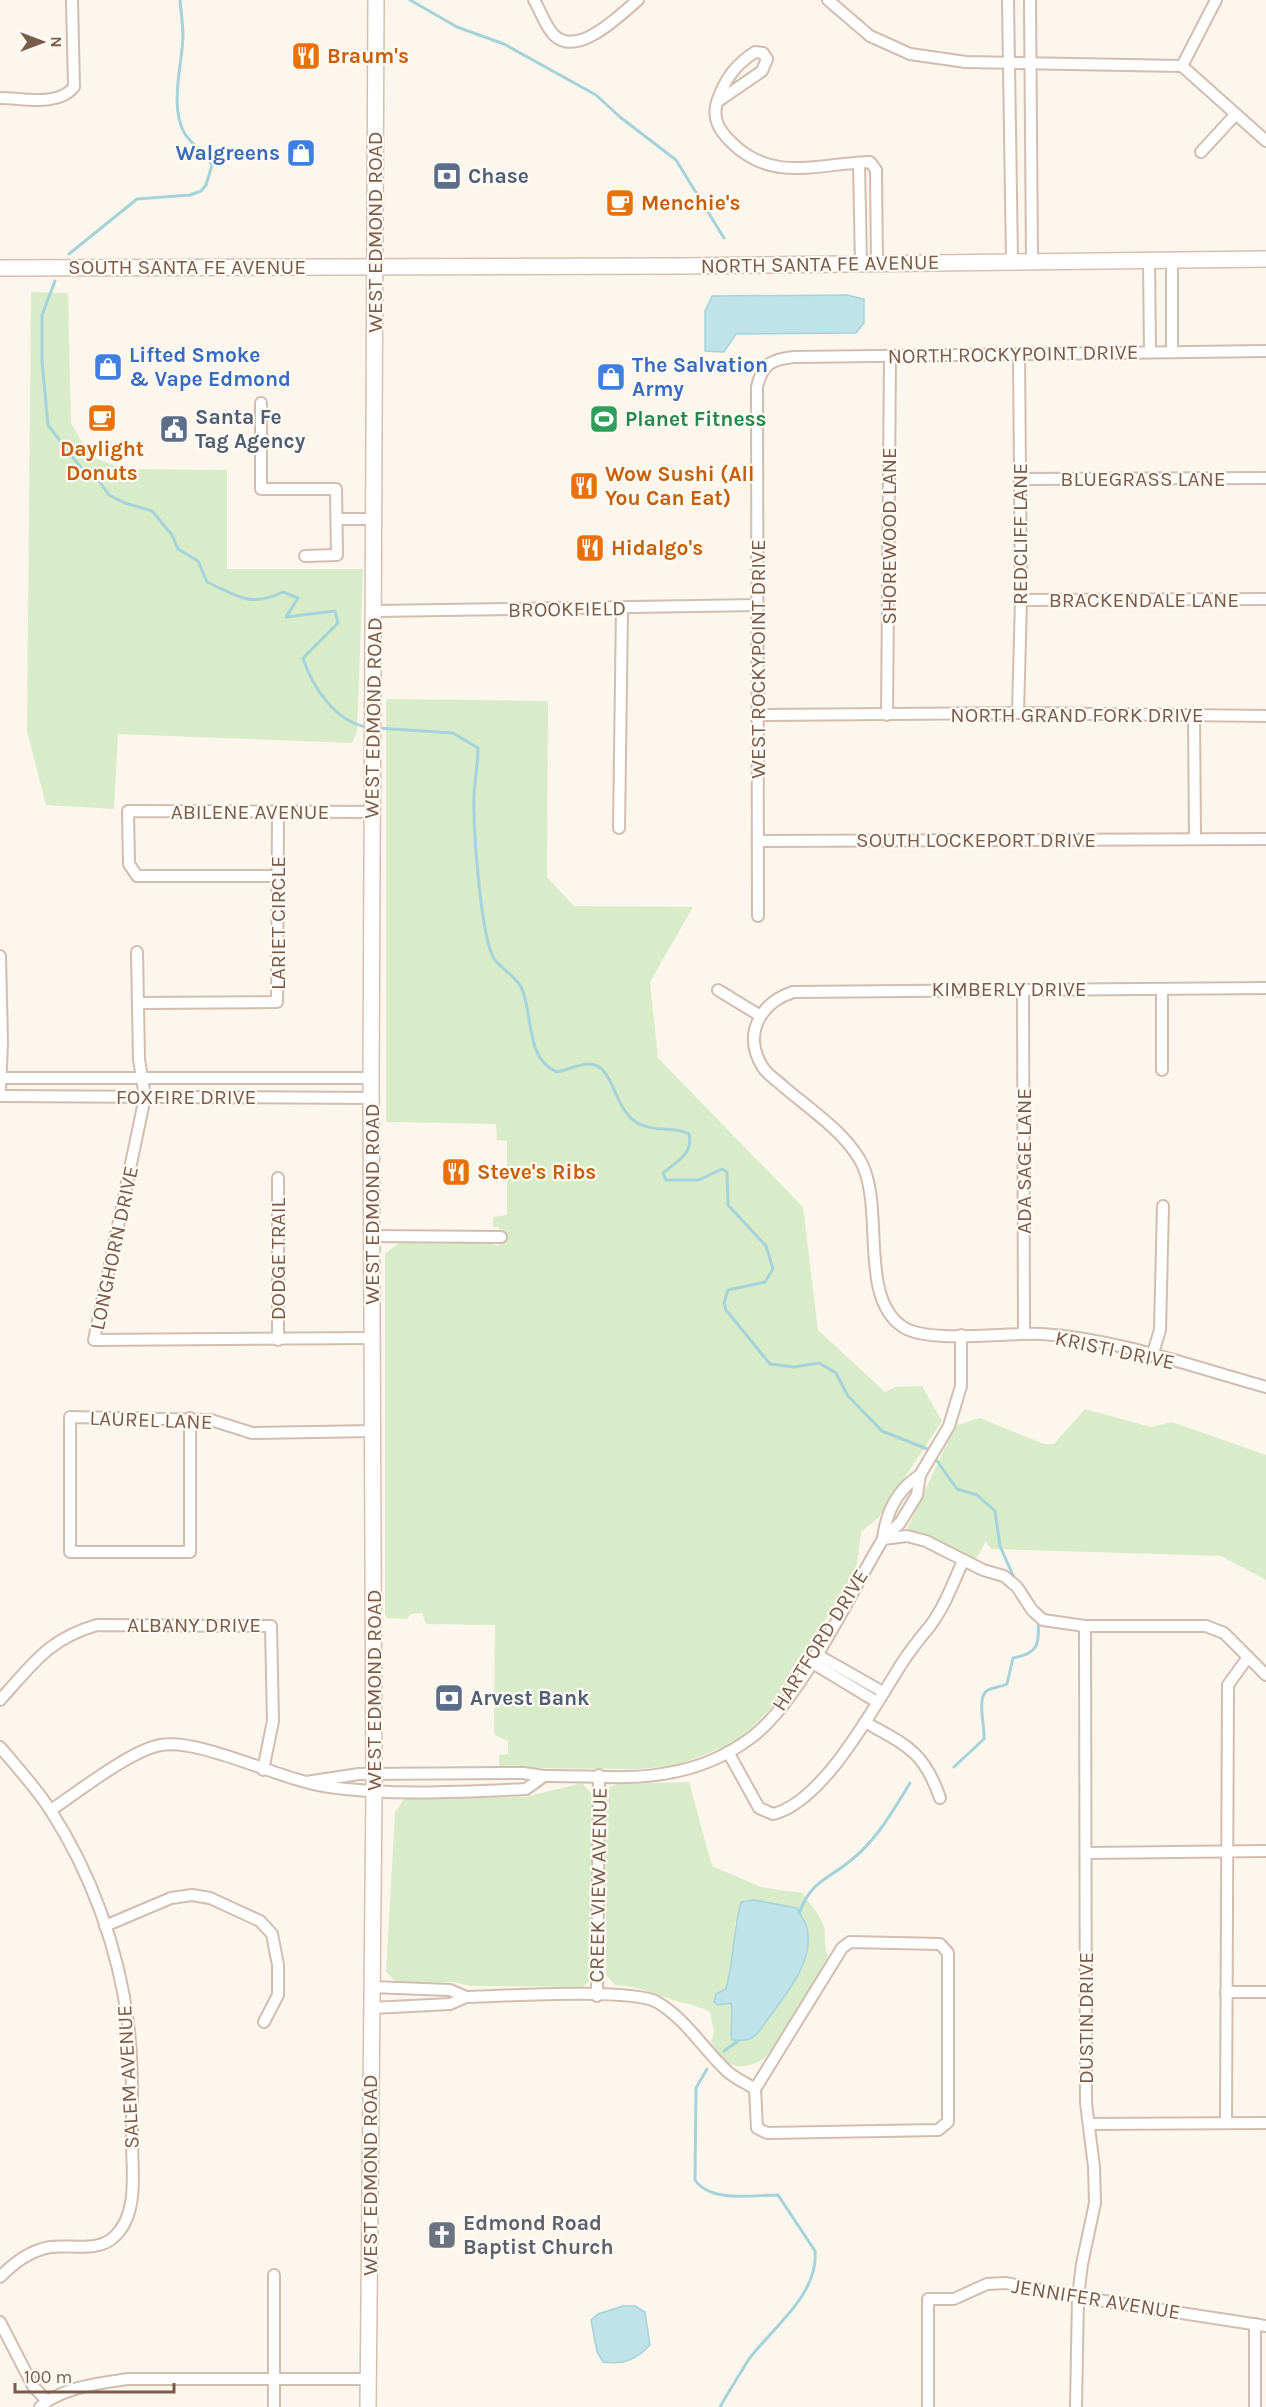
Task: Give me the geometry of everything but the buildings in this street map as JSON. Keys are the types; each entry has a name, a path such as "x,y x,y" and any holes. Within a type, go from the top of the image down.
{"main road":[{"name":"WEST EDMOND ROAD","path":"368,2407 374,1790 371,1078 375,611 376,0"},
{"name":"NORTH SANTA FE AVENUE","path":"374,267 1266,259"},
{"name":"SOUTH SANTA FE AVENUE","path":"0,268 374,267"}],"street":[{"path":"0,98 58,100 68,95 74,87 72,0"},
{"path":"534,0 548,27 556,37 567,42 579,42 597,32 638,0"},
{"path":"828,0 870,36 910,54 966,62 1182,66 1266,141"},
{"path":"1008,0 1012,261"},
{"path":"1030,0 1032,261"},
{"path":"1182,66 1216,0"},
{"path":"717,102 762,71 767,59 763,53 755,52 731,71 723,82 717,102 714,112 717,125 746,157 774,167 837,167 870,162 876,170 869,264"},
{"path":"1201,152 1235,115"},
{"path":"859,163 869,264"},
{"path":"1149,260 1150,352"},
{"path":"1172,260 1172,352"},
{"name":"NORTH ROCKYPOINT DRIVE","path":"763,367 777,358 1266,351"},
{"name":"REDCLIFF LANE","path":"1018,713 1021,600 1019,355"},
{"name":"SHOREWOOD LANE","path":"887,715 890,357"},
{"name":"WEST ROCKYPOINT DRIVE","path":"759,916 757,387 763,367"},
{"path":"261,403 261,489 336,489 337,555 305,556"},
{"name":"BLUEGRASS LANE","path":"1020,479 1266,478"},
{"path":"337,519 375,519"},
{"name":"BRACKENDALE LANE","path":"1021,600 1266,599"},
{"name":"BROOKFIELD","path":"375,611 622,609 759,605"},
{"path":"618,828 622,609"},
{"name":"NORTH GRAND FORK DRIVE","path":"758,716 1018,713 1266,716"},
{"path":"1194,716 1195,839"},
{"name":"ABILENE AVENUE","path":"278,876 137,876 129,864 128,812 372,812"},
{"name":"LARIET CIRCLE","path":"139,1003 277,1002 278,813"},
{"name":"SOUTH LOCKEPORT DRIVE","path":"758,841 1266,839"},
{"name":"LONGHORN DRIVE","path":"138,952 139,1059 145,1097 94,1340 373,1338"},
{"path":"0,956 1,1083"},
{"name":"KIMBERLY DRIVE","path":"759,1015 777,997 793,992 1266,988"},
{"name":"ADA SAGE LANE","path":"1023,989 1024,1333"},
{"path":"1161,1070 1162,989"},
{"path":"718,990 759,1015"},
{"name":"KRISTI DRIVE","path":"759,1015 754,1033 762,1068 835,1132 860,1161 872,1207 879,1283 884,1305 902,1326 916,1333 961,1335 1024,1333 1104,1342 1266,1387"},
{"name":"FOXFIRE DRIVE","path":"1,1083 142,1078 371,1078"},
{"name":"FOXFIRE DRIVE","path":"0,1096 371,1098"},
{"name":"DODGE TRAIL","path":"278,1178 278,1340"},
{"path":"1152,1356 1160,1330 1163,1206"},
{"path":"372,1236 501,1237"},
{"name":"HARTFORD DRIVE","path":"306,1782 327,1777 374,1773 523,1773 544,1776 666,1774 707,1762 752,1737 769,1721 813,1658 883,1539 900,1523 918,1495 920,1475 949,1426 956,1407 961,1386 961,1335"},
{"name":"LAUREL LANE","path":"190,1418 190,1551 70,1551 70,1417 190,1418 211,1420 252,1433 373,1431"},
{"name":"HARTFORD DRIVE","path":"883,1539 886,1518 905,1485 920,1475"},
{"path":"883,1539 907,1536 926,1541 963,1561 1004,1576 1017,1587 1032,1610 1043,1620 1085,1626 1206,1626 1224,1633 1266,1675"},
{"path":"728,1752 759,1808 773,1814 796,1802 819,1782 847,1750 949,1595 963,1561"},
{"name":"ALBANY DRIVE","path":"0,1700 53,1643 72,1632 97,1624 271,1626 273,1721 263,1770"},
{"name":"DUSTIN DRIVE","path":"1076,2407 1078,2297 1082,2264 1095,2203 1086,2103 1085,1626"},
{"path":"1226,2123 1228,1684 1248,1657"},
{"path":"813,1658 880,1697"},
{"path":"865,1722 909,1747 918,1756 931,1773 940,1798"},
{"name":"HARTFORD DRIVE","path":"51,1810 137,1754 159,1745 171,1744 199,1748 263,1770 328,1787 374,1790 526,1790 544,1776"},
{"name":"SALEM AVENUE","path":"0,1747 51,1810 80,1865 105,1926 122,1985 132,2076 132,2197 127,2220 115,2238 95,2246 50,2247 29,2254 0,2277"},
{"name":"CREEK VIEW AVENUE","path":"597,1996 600,1775"},
{"path":"1086,1853 1266,1851"},
{"path":"105,1926 171,1898 192,1895 210,1898 260,1921 272,1934 278,1965 278,1995 264,2022"},
{"path":"850,1942 940,1944 948,1953 948,2122 938,2130 767,2133 757,2128 755,2089 842,1948 850,1942"},
{"path":"371,1987 450,1990 466,1997"},
{"path":"1227,1992 1266,1992"},
{"path":"372,2008 450,2004 466,1997 636,1996 656,2002 691,2028 730,2074 755,2089"},
{"path":"1089,2124 1266,2123"},
{"path":"274,2275 274,2407"},
{"name":"JENNIFER AVENUE","path":"928,2407 928,2299 954,2299 987,2284 1006,2283 1078,2297 1260,2325"},
{"path":"0,2322 44,2404 92,2384 128,2379 369,2379"},
{"path":"1255,2407 1260,2325"}],"green space":[{"path":"31,292 68,293 71,423 90,456 123,469 227,470 227,569 363,569 357,732 352,743 118,734 114,809 46,805 27,731"},
{"path":"386,699 548,701 547,877 574,906 693,907 650,982 658,1058 803,1207 818,1330 885,1392 895,1387 922,1386 942,1421 878,1518 861,1532 856,1569 776,1703 737,1742 675,1766 638,1769 499,1768 499,1755 508,1754 508,1741 496,1736 494,1732 495,1625 426,1624 422,1613 411,1614 407,1619 387,1618 385,1613 385,1253 401,1242 488,1243 499,1246 499,1227 493,1227 493,1217 507,1215 507,1141 497,1140 496,1124 386,1122"},
{"path":"1085,1409 1151,1427 1172,1422 1266,1455 1266,1580 1221,1556 991,1549 986,1541 975,1561 923,1534 909,1531 908,1527 955,1426 980,1418 1044,1444 1054,1444"},
{"path":"689,1782 712,1866 761,1887 802,1893 820,1918 824,1927 828,1957 768,2054 754,2064 732,2065 721,2056 711,2042 714,2032 710,2012 642,1989 615,1985 606,1975 605,1796 610,1787 617,1784","holes":["754,1900 797,1908 807,1928 805,1959 757,2034 748,2040 732,2040 731,2002 718,2005 716,1994 726,1989 733,1953 735,1922"]},
{"path":"582,1783 592,1794 593,1978 583,1987 470,1986 454,1982 397,1983 386,1972 395,1812 404,1799 525,1797"}],"water":[{"path":"847,295 864,299 864,323 856,333 736,334 724,352 705,351 705,311 712,296"},
{"path":"754,1900 797,1908 806,1926 808,1942 806,1956 794,1982 760,2030 748,2039 732,2040 731,2003 718,2005 714,2002 716,1994 726,1989 741,1902"},
{"path":"623,2306 635,2306 645,2312 650,2345 629,2360 617,2363 603,2362 597,2352 591,2320 598,2314"}],"waterway":[{"path":"69,254 137,199 190,195 201,191 206,185 212,165 185,134 178,112 177,99 183,37 180,0"},
{"path":"410,0 457,27 504,44 596,95 620,117 676,160 724,238"},
{"path":"55,281 42,315 42,361 48,425 83,470 99,481 109,495 125,503 152,511 172,535 178,549 198,561 207,582 236,596 252,600 271,597 283,592 298,598 286,617 335,611 338,623 303,658 312,680 326,701 345,718 367,727"},
{"path":"377,728 453,733 478,748 474,794 476,852 484,924 493,957 521,987 535,1046 539,1056 547,1065 557,1072 585,1064 597,1066 609,1079 622,1107 636,1122 689,1134 689,1147 678,1161 663,1173 666,1180 699,1180 722,1169 727,1172 728,1205 766,1246 773,1269 765,1282 728,1290 724,1303 726,1310 770,1364 794,1367 819,1363 836,1373 848,1396 882,1431 930,1450"},
{"path":"935,1458 957,1489 977,1495 995,1511 1000,1546 1015,1580"},
{"path":"954,1767 984,1739 982,1705 984,1693 1007,1684 1013,1658 1032,1651 1037,1642 1038,1621"},
{"path":"799,1913 815,1887 850,1861 868,1844 910,1783"},
{"path":"724,2051 738,2041"},
{"path":"707,2069 696,2088 695,2180 702,2187 721,2195 778,2195 815,2251 810,2282 802,2296 749,2359 720,2407"}],"place":[{"name":"Braum's","path":"306,56"},
{"name":"Walgreens","path":"301,153"},
{"name":"Chase","path":"447,176"},
{"name":"Menchie's","path":"620,203"},
{"name":"Lifted Smoke & Vape Edmond","path":"108,367"},
{"name":"The Salvation Army","path":"611,377"},
{"name":"Daylight Donuts","path":"102,418"},
{"name":"Planet Fitness","path":"604,419"},
{"name":"Santa Fe Tag Agency","path":"174,429"},
{"name":"Wow Sushi (All You Can Eat)","path":"584,486"},
{"name":"Hidalgo's","path":"590,548"},
{"name":"Steve's Ribs","path":"456,1172"},
{"name":"Arvest Bank","path":"449,1698"},
{"name":"Edmond Road Baptist Church","path":"442,2235"}]}
